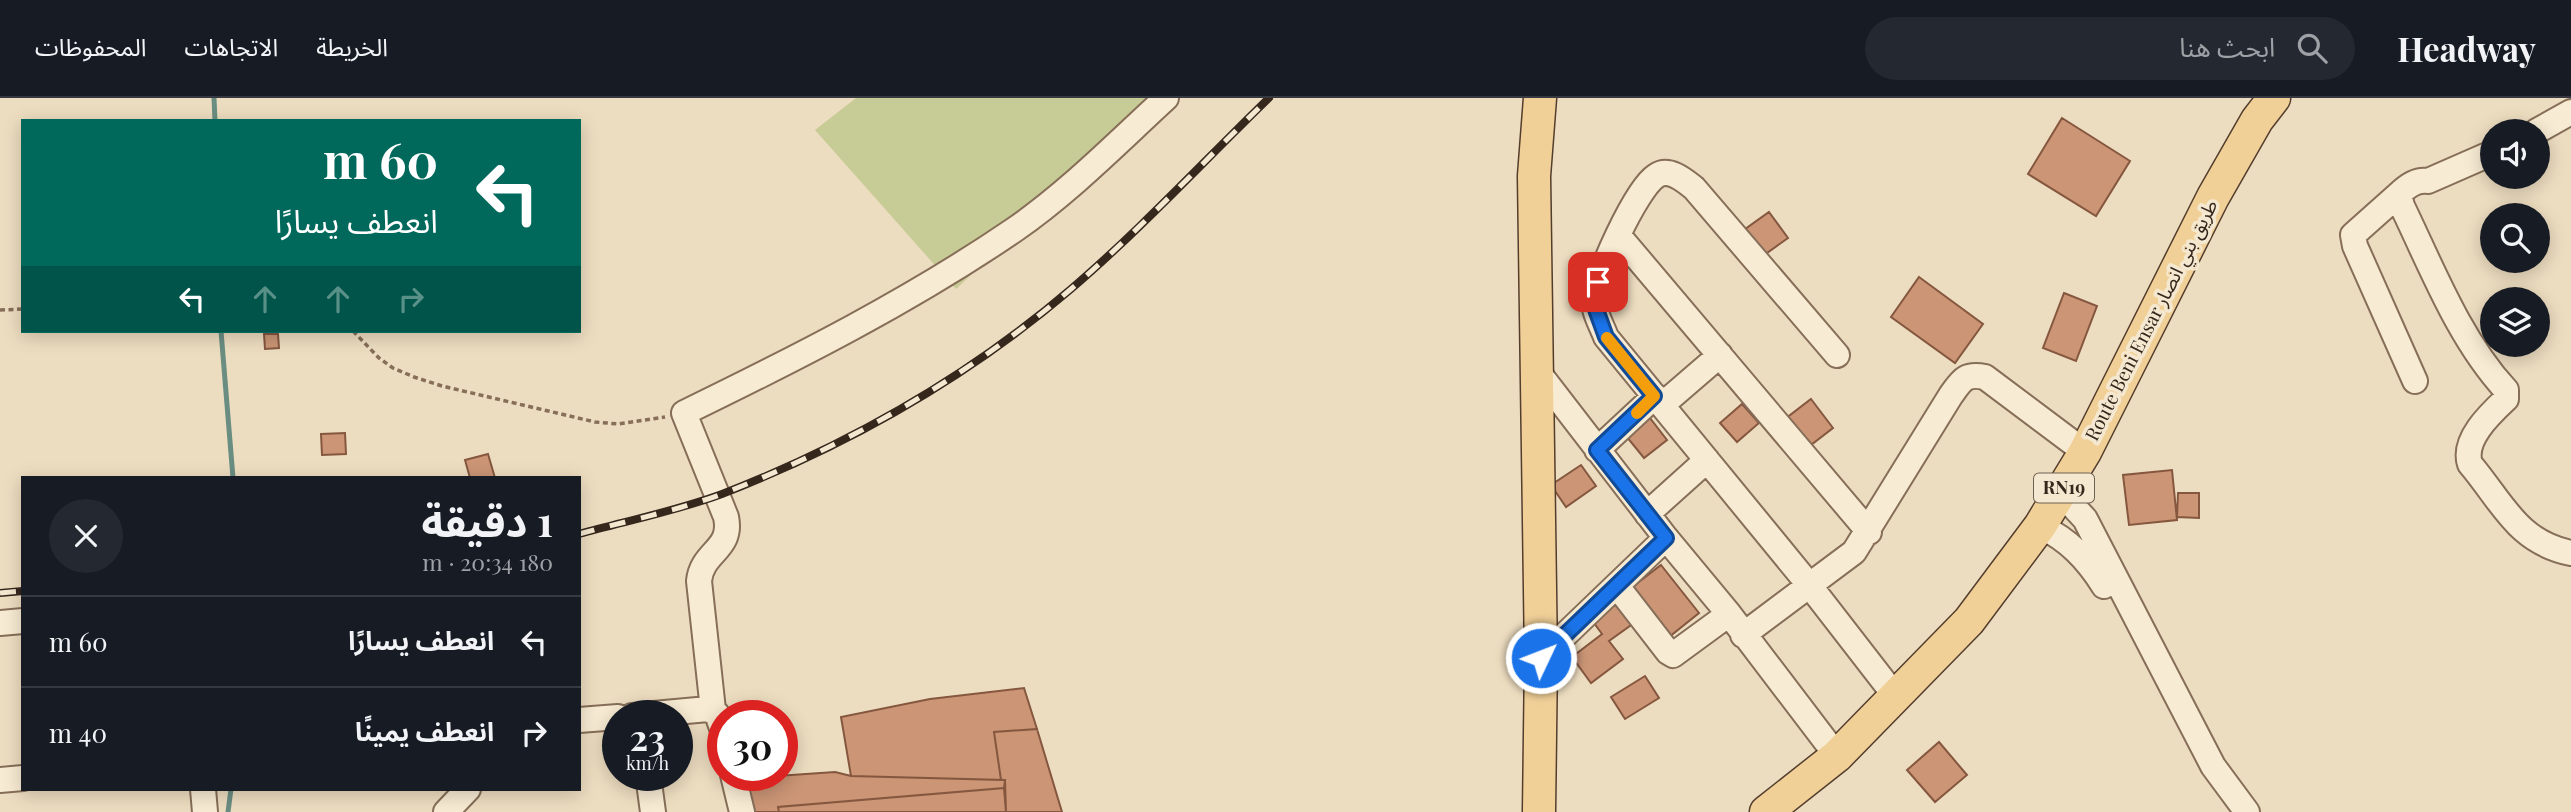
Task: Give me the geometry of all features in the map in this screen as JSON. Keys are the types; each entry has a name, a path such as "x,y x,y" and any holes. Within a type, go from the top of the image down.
{"main road":[{"path":"1539,812 1541,658 1535,176 1540,98"},
{"name":"Route Beni Ensar طريق بني انصار","path":"1766,812 1837,756 1969,621 2040,526 2085,452 2213,197 2257,120 2274,98"}],"street":[{"path":"715,700 699,581 700,570 721,545 729,530 684,413 802,355 906,296 1015,229 1069,188 1166,98"},
{"path":"2550,124 2571,112"},
{"path":"2414,381 2353,236 2407,186 2423,180 2428,181 2480,158"},
{"path":"1837,355 1694,188 1679,176 1666,173 1656,176 1643,190 1618,235 1598,282 1594,304 1606,337 1810,586 1896,697"},
{"path":"2399,194 2402,206 2458,318 2489,372 2506,390 2506,399 2473,439 2467,454 2470,464 2527,536 2554,550 2571,553"},
{"path":"1618,235 1869,532"},
{"path":"1597,450 1720,355"},
{"path":"1538,372 1837,756"},
{"path":"1743,635 1854,552 1869,532 1951,395 1962,381 1973,374 1985,377 2085,452"},
{"path":"1647,514 1707,460"},
{"path":"2058,497 2073,506 2085,519 2094,554 2197,769 2228,812"},
{"path":"2040,526 2094,554 2213,766 2247,812"},
{"path":"1541,658 1666,538"},
{"path":"1618,586 1673,655 1729,614"},
{"path":"0,623 21,621"},
{"path":"581,720 602,718"},
{"path":"203,791 205,812"},
{"path":"446,812 466,791"},
{"path":"650,791 653,812"},
{"path":"736,791 741,812"}],"path":[{"path":"0,310 21,309"},
{"path":"355,333 379,358 393,368 442,386 595,422 618,424 684,413"}],"green space":[{"path":"856,98 1152,98 1084,168 956,289 815,130"}],"building":[{"path":"2062,118 2130,161 2096,216 2028,174"},
{"path":"1769,212 1788,238 1760,258 1741,232"},
{"path":"1919,277 1983,324 1955,363 1891,317"},
{"path":"2064,293 2097,306 2076,361 2043,348"},
{"path":"264,334 278,334 279,348 265,349"},
{"path":"1811,399 1833,428 1807,448 1785,419"},
{"path":"1742,404 1759,423 1737,442 1720,423"},
{"path":"1650,418 1667,440 1644,458 1626,436"},
{"path":"345,433 346,454 322,455 321,434"},
{"path":"488,454 494,476 469,476 465,460"},
{"path":"1581,465 1596,486 1566,507 1551,485"},
{"path":"2172,470 2177,520 2129,525 2123,475"},
{"path":"2178,493 2199,493 2199,518 2177,517"},
{"path":"1661,565 1699,613 1669,637 1631,588"},
{"path":"1616,600 1634,623 1609,641 1623,659 1591,683 1572,657 1602,634 1591,619"},
{"path":"1645,676 1659,698 1625,719 1611,697"},
{"path":"1024,688 1037,729 994,732 1001,780 851,776 841,717 930,699"},
{"path":"1037,729 1062,812 1006,812 1005,780 1001,780 994,732"},
{"path":"1939,742 1967,775 1935,802 1907,770"},
{"path":"835,772 851,776 1005,780 1004,788 778,807 779,812 744,812 738,791 798,791 798,775"},
{"path":"1004,788 1006,812 779,812 778,807"}],"waterway":[{"path":"214,98 215,119"},
{"path":"221,333 233,476"},
{"path":"228,812 231,791"}],"railway":[{"path":"581,533 705,500 769,475 861,431 949,380 1032,321 1071,289 1147,219 1269,98"},
{"path":"0,593 21,591"}],"slow traffic":[{"path":"1607,338 1654,396 1637,413"}],"route":[{"path":"1541,658 1666,538 1597,450 1654,396 1606,337 1594,304 1598,282"}]}
